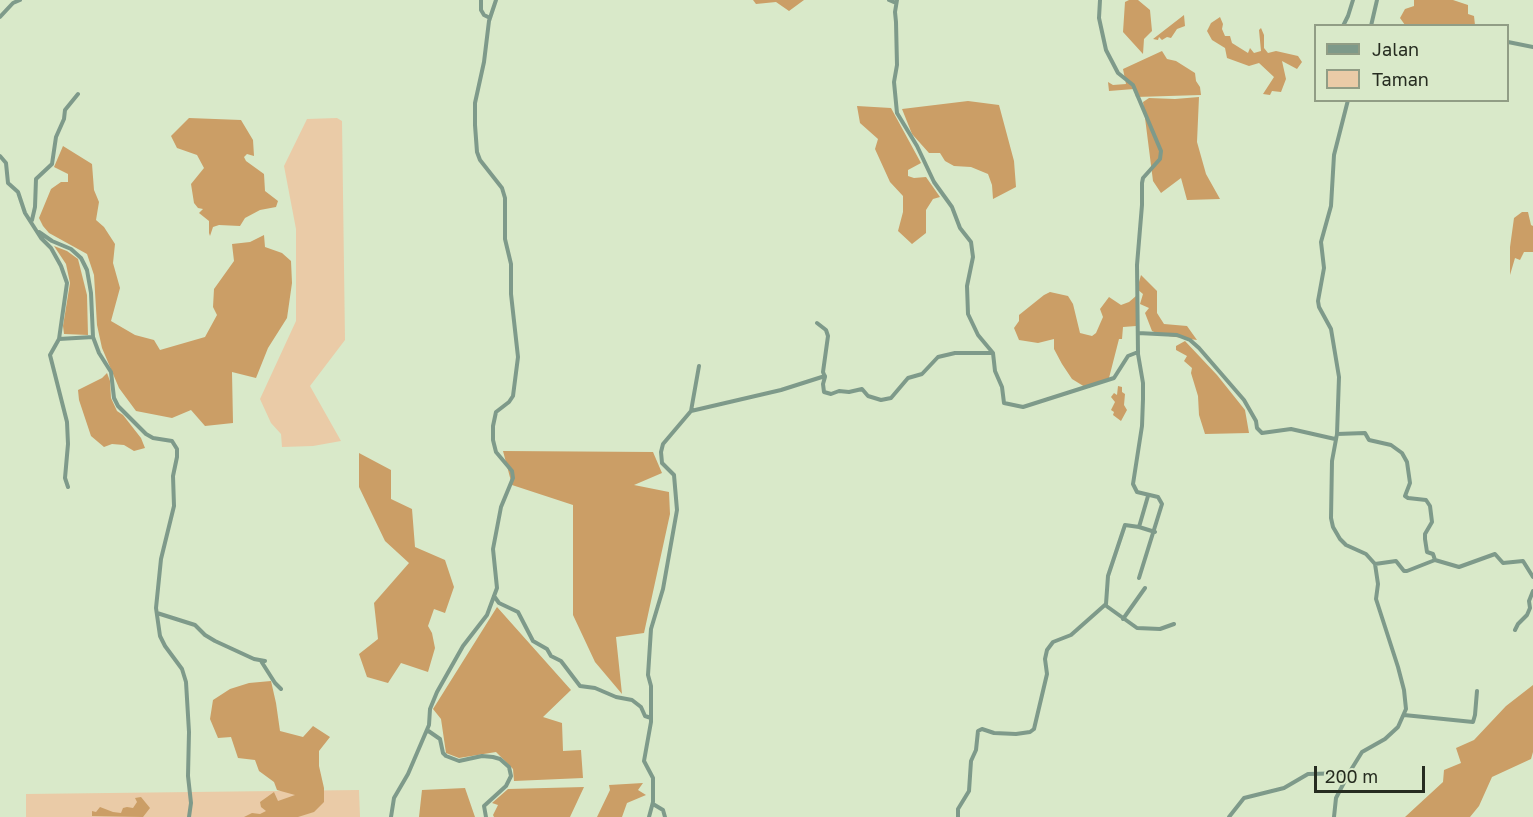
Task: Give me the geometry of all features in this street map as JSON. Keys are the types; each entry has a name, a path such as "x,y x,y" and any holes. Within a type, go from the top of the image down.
{"street":[{"path":"0,17 20,0"},
{"path":"481,0 481,10 490,18"},
{"path":"390,817 394,798 408,774 427,730 430,709 437,692 463,646 487,615 498,584 493,549 501,507 513,475 496,452 493,440 496,412 513,396 518,357 511,294 511,264 505,239 504,192 483,166 477,152 476,141 475,103 490,18 496,0"},
{"path":"889,0 897,2 895,12 897,65 894,86 897,113 917,146 934,182 952,207 960,228 971,242 973,254 967,286 968,314 978,335 993,353 995,371 1002,387 1004,402 1021,408 1111,380 1118,374 1128,356 1138,352"},
{"path":"1100,0 1098,18 1106,50 1118,73 1133,85 1161,151 1160,159 1142,183 1137,265 1137,333 1143,399 1141,434 1133,484 1137,492 1162,501 1155,532 1139,578"},
{"path":"1344,24 1353,0"},
{"path":"1371,24 1377,0"},
{"path":"1509,42 1533,47"},
{"path":"32,221 36,179 52,164 56,137 64,119 65,110 78,94"},
{"path":"1334,817 1336,798 1362,752 1385,739 1398,727 1404,715 1406,703 1376,599 1378,584 1375,564 1366,554 1346,544 1336,535 1333,527 1332,461 1337,434 1339,377 1331,329 1319,308 1318,301 1324,268 1321,242 1331,206 1334,155 1347,102"},
{"path":"0,156 6,163 6,180 18,192 21,205 61,266 67,283 59,339 51,351 50,359 67,422 65,478 68,487"},
{"path":"39,232 52,242 70,249 81,258 87,270 93,337 99,353 111,372 114,398 118,406 146,434 153,438 172,441 177,449 173,476 174,506 161,559 157,613 160,636 182,669 186,682 189,732 189,817"},
{"path":"817,323 826,330 828,336 823,372 825,393 862,389 871,397 885,400 891,398 908,378 922,374 938,357 955,353 993,353"},
{"path":"1137,333 1177,335 1190,340 1244,400 1256,421 1257,428 1262,433 1284,429 1299,430 1335,440"},
{"path":"59,339 93,337"},
{"path":"649,817 653,804 653,776 644,761 651,718 651,686 648,675 651,629 663,589 677,510 674,475 662,463 661,452 663,444 691,411 699,366"},
{"path":"691,411 781,390 825,376"},
{"path":"1337,434 1365,433 1369,440 1391,445 1402,453 1407,462 1410,483 1405,496 1426,500 1430,506 1432,522 1425,534 1425,539 1427,552 1433,554 1435,560"},
{"path":"1139,526 1148,496"},
{"path":"958,817 958,808 970,789 972,760 976,750 978,731 982,729 999,734 1033,731 1036,727 1047,674 1045,659 1047,650 1053,642 1071,635 1105,604 1108,576 1125,525 1139,526 1155,532"},
{"path":"1375,564 1396,561 1404,571 1407,571 1435,560 1459,567 1495,554 1503,563 1523,561 1533,577"},
{"path":"1124,619 1145,588"},
{"path":"1515,630 1527,615 1533,591"},
{"path":"494,595 499,603 518,612 531,639 548,649 551,656 561,661 580,686 599,689 616,698 632,699 642,708 645,716 651,718"},
{"path":"1105,604 1132,626 1149,630 1174,624"},
{"path":"157,613 195,625 215,641 263,661 274,683 281,689"},
{"path":"1404,715 1473,722 1476,713 1477,691"},
{"path":"427,730 440,739 442,751 446,756 459,761 482,756 497,758 510,769 511,776 506,786 484,806 486,817"},
{"path":"1229,817 1244,798 1284,788 1308,774 1349,773"},
{"path":"653,804 663,810 665,817"}],"green space":[{"path":"337,118 342,121 345,340 310,386 341,441 313,446 282,447 281,434 271,423 260,399 296,321 296,229 284,166 307,119"},
{"path":"359,790 360,817 26,817 26,794"}],"shaded area":[{"path":"753,0 804,0 789,11 776,2 756,4"},
{"path":"1138,0 1150,10 1152,31 1144,39 1143,54 1123,32 1125,2"},
{"path":"1414,0 1453,0 1468,5 1468,14 1474,16 1475,24 1404,24 1400,18 1405,9 1414,6"},
{"path":"1184,15 1185,26 1177,29 1171,38 1153,39"},
{"path":"1220,17 1225,36 1230,36 1232,43 1248,53 1250,48 1254,53 1261,51 1259,30 1261,28 1264,35 1264,48 1268,53 1276,51 1298,56 1302,62 1297,69 1282,61 1286,79 1281,92 1272,91 1270,95 1263,94 1274,77 1259,63 1249,66 1227,58 1225,48 1212,40 1207,31 1211,23"},
{"path":"1162,51 1167,59 1176,61 1195,73 1201,95 1136,97 1134,89 1109,91 1108,82 1113,85 1126,84 1123,69"},
{"path":"1199,97 1197,142 1206,174 1220,199 1187,200 1181,178 1161,193 1153,181 1143,102 1149,98"},
{"path":"968,101 999,105 1014,161 1016,187 993,199 988,174 971,167 954,166 945,161 940,153 929,153 912,134 902,109"},
{"path":"857,106 891,108 921,163 908,170 908,176 926,177 940,197 933,199 926,210 926,233 912,244 898,231 903,212 903,196 890,182 875,149 878,139 860,123"},
{"path":"189,118 241,120 253,140 254,156 247,154 244,157 264,174 265,191 278,201 276,207 260,210 245,218 240,226 213,227 210,236 209,221 199,213 203,209 198,208 194,203 191,184 204,168 197,155 177,148 171,136"},
{"path":"63,146 92,164 94,190 99,202 96,220 104,227 115,244 113,263 120,288 111,321 135,335 154,340 160,350 205,337 217,315 213,307 214,289 234,261 232,244 250,242 264,235 265,247 282,253 291,261 292,283 287,318 268,348 256,378 232,372 233,423 205,426 191,410 172,418 136,411 119,388 102,348 97,325 94,275 87,254 49,233 39,218 51,189 61,182 68,182 68,174 54,167"},
{"path":"1522,212 1528,212 1533,226 1533,252 1524,252 1520,260 1515,258 1510,275 1510,247 1514,218"},
{"path":"54,246 78,259 87,295 88,335 64,334 63,326 70,283 66,264"},
{"path":"1141,275 1157,291 1157,313 1164,324 1187,326 1197,340 1161,335 1152,331 1145,313 1149,308 1140,304 1143,294 1137,289"},
{"path":"1050,292 1068,296 1073,304 1080,333 1092,336 1096,333 1103,317 1100,309 1109,297 1121,305 1136,296 1136,326 1123,327 1122,339 1119,339 1109,378 1085,387 1072,379 1062,364 1054,349 1054,339 1038,343 1019,340 1014,328 1019,321 1019,315"},
{"path":"1185,341 1217,375 1245,410 1249,433 1205,434 1199,415 1198,396 1191,373 1192,368 1184,361 1187,356 1176,350 1176,346"},
{"path":"107,373 111,398 117,411 123,415 141,438 145,448 134,451 124,445 112,444 104,447 91,436 78,390"},
{"path":"1118,386 1122,387 1122,392 1125,394 1124,405 1127,410 1121,421 1113,415 1114,412 1111,410 1115,402 1111,397 1114,393 1117,395"},
{"path":"503,451 653,452 662,473 634,485 669,492 670,514 644,633 616,637 622,694 595,662 573,615 573,505 512,485"},
{"path":"359,453 391,470 391,499 412,509 415,547 445,560 454,587 445,613 434,609 428,626 435,648 428,672 401,663 388,683 367,677 359,654 378,639 374,603 409,563 385,541 359,487"},
{"path":"497,607 571,690 543,717 562,723 563,751 581,750 583,778 514,781 513,769 496,752 459,758 446,753 441,719 433,709"},
{"path":"271,681 280,731 303,737 313,726 330,737 319,751 324,802 314,812 298,817 244,817 266,811 261,807 260,802 274,792 278,801 295,795 277,790 274,782 259,771 255,760 238,758 231,737 218,738 210,719 213,700 230,689 249,683"},
{"path":"1533,685 1533,752 1531,759 1492,777 1479,806 1470,817 1405,817 1443,782 1444,770 1461,763 1456,748 1474,740 1506,706"},
{"path":"643,783 638,790 646,795 627,803 622,817 597,817 610,790 609,785"},
{"path":"584,787 570,817 494,817 493,815 498,805 492,803 508,789"},
{"path":"465,788 475,817 419,817 422,790"},
{"path":"141,797 150,808 143,817 92,816 92,811 96,812 100,807 121,813 123,808 133,808 137,802 135,798"}]}
